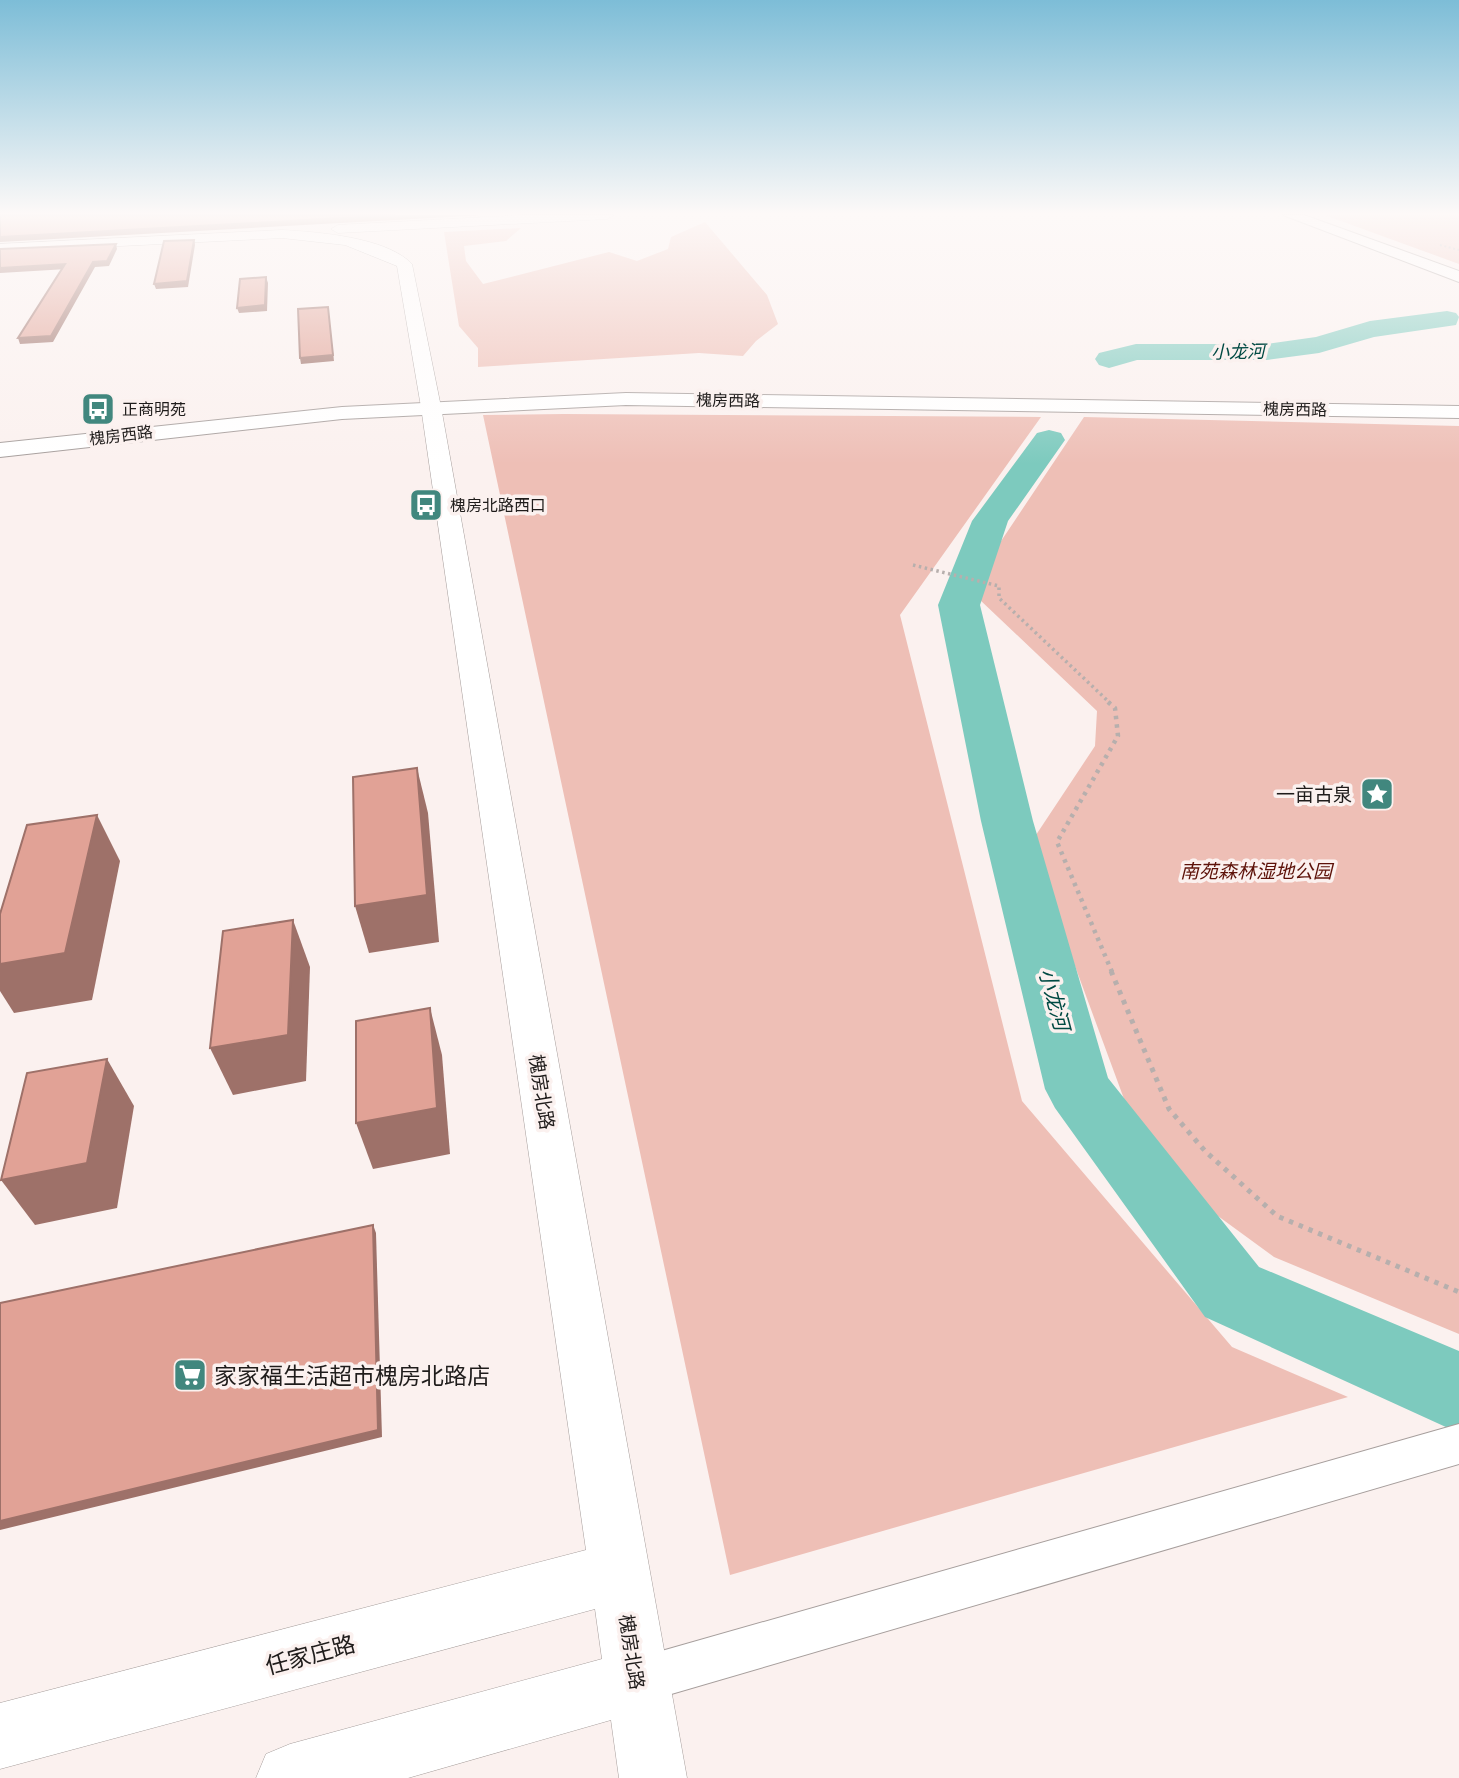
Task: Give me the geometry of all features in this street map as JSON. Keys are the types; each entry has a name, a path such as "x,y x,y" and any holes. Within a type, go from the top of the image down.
{"main road":[{"name":"槐房西路","path":"576,381 1159,387"},
{"path":"1201,387 1229,388"},
{"name":"槐房西路","path":"102,416 375,390"},
{"name":"槐房西路","path":"0,450 181,428 427,392 1459,412"}],"street":[{"name":"槐房北路","path":"410,298 653,1778"},
{"path":"290,1778 1459,1444"},
{"name":"任家庄路","path":"0,1736 619,1572"}],"path":[{"path":"913,565 999,586 999,598 1115,708 1118,736 1057,842 1169,1109 1205,1151 1277,1216 1459,1292"}],"green space":[{"path":"455,298 768,298 778,324 756,341 743,356 699,353 478,367 478,348 459,326"},
{"path":"483,415 1041,417 900,615 1022,1101 1232,1347 1348,1397 730,1575"},
{"name":"南苑森林湿地公园","path":"1084,417 1459,426 1459,1334 1274,1257 1181,1189 1127,1107 1030,844 1095,746 1097,711 979,599 983,568"}],"building":[{"path":"43,298 73,298 51,336 18,338"},
{"path":"238,298 265,298 265,305 237,308"},
{"path":"328,307 333,355 300,358 298,309"},
{"path":"417,768 427,895 355,906 353,777"},
{"path":"97,815 65,953 0,964 0,914 27,825"},
{"path":"293,920 288,1035 210,1048 223,931"},
{"path":"430,1008 437,1108 356,1123 356,1021"},
{"path":"107,1059 87,1163 1,1180 27,1073"},
{"name":"家家福生活超市槐房北路店","path":"373,1225 378,1430 0,1521 0,1303"}],"waterway":[{"name":"小龙河","path":"1109,359 1136,352 1267,352 1319,345 1370,329 1447,319"},
{"name":"小龙河","path":"1049,440 990,521 959,605 1007,821 1078,1089 1232,1292 1459,1392"}],"place":[{"name":"正商明苑","path":"98,409"},
{"name":"槐房北路西口","path":"426,505"},
{"name":"一亩古泉","path":"1377,794"},
{"name":"家家福生活超市槐房北路店","path":"190,1375"}]}
